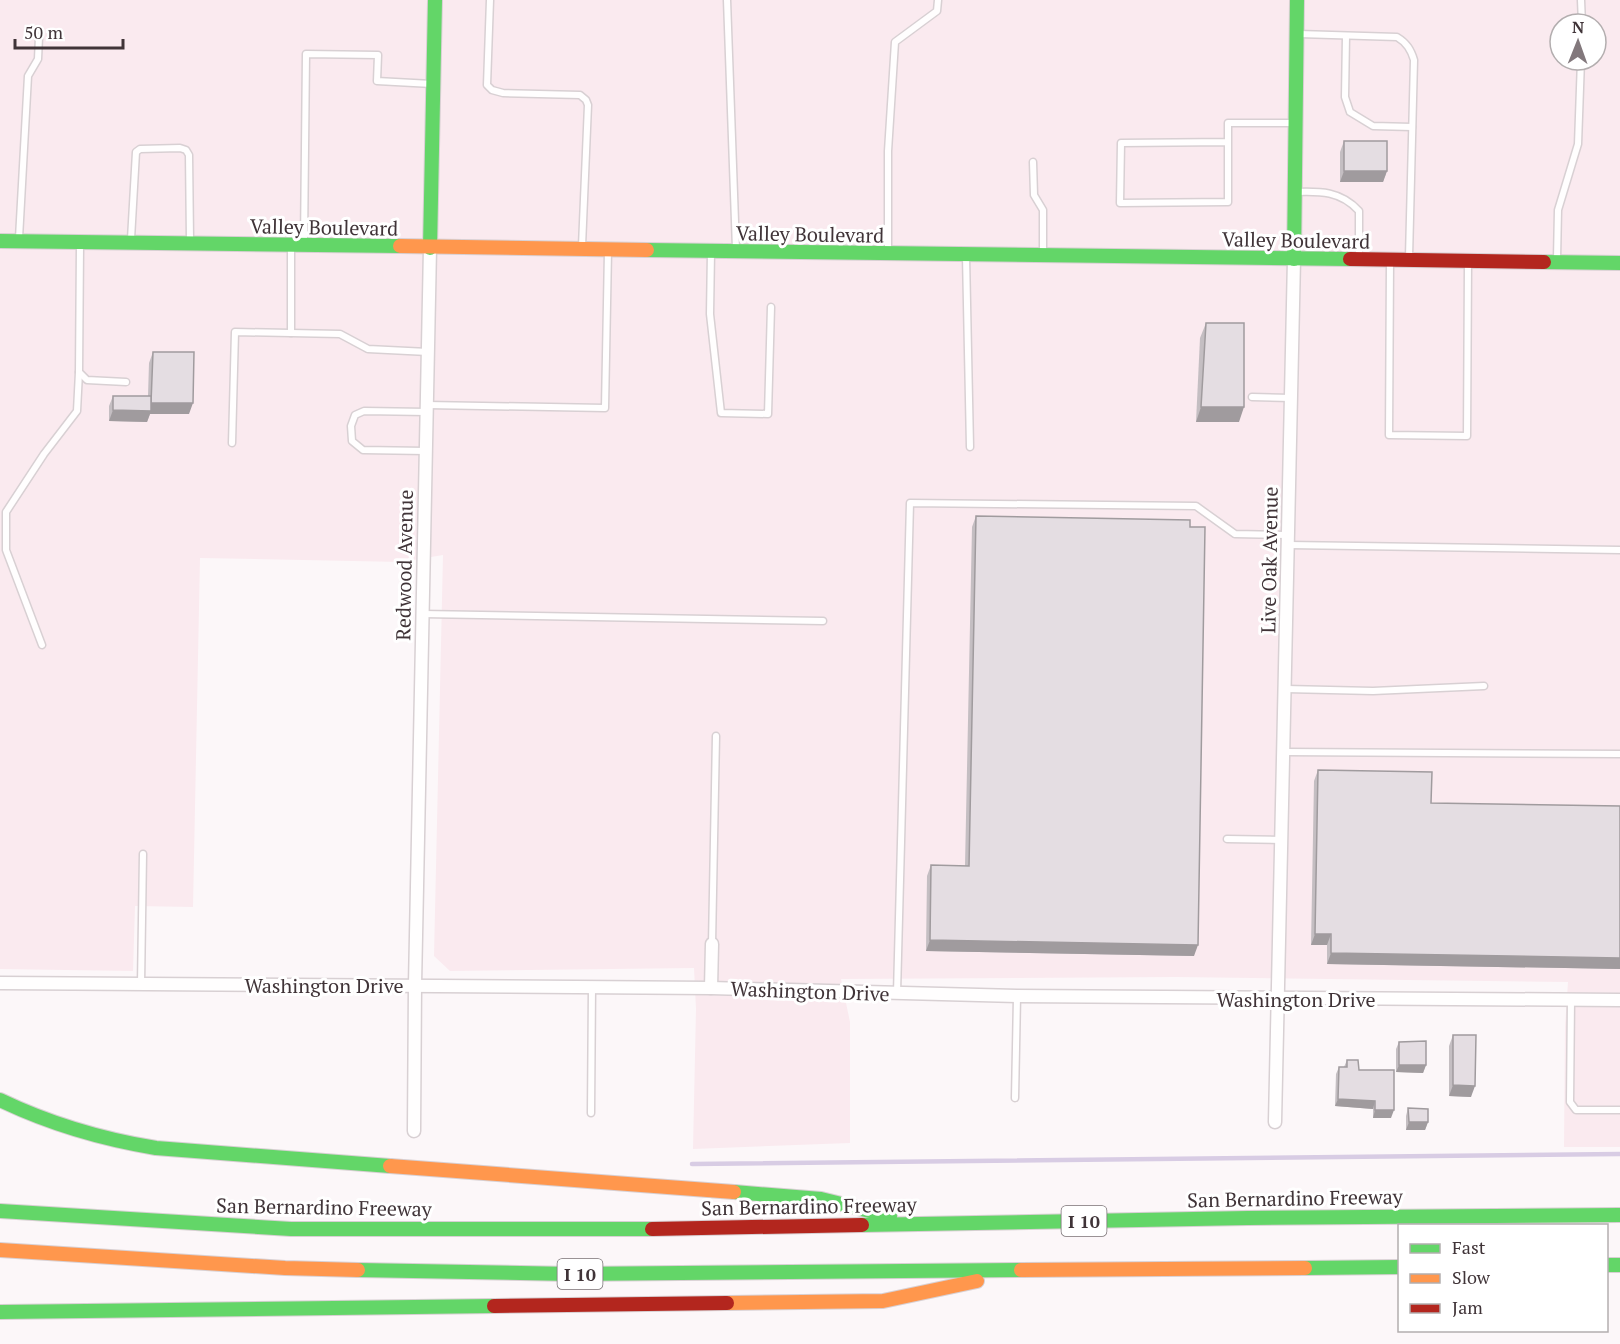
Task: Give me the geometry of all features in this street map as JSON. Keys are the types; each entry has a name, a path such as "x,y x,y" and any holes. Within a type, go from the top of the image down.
{"main road":[{"name":"Redwood Avenue","path":"430,248 435,0"},
{"name":"Live Oak Avenue","path":"1294,260 1297,0"},
{"name":"Valley Boulevard","path":"0,241 1620,263"},
{"path":"0,1100 29,1115 72,1130 121,1143 156,1148 821,1199 921,1224"},
{"name":"San Bernardino Freeway","path":"0,1211 291,1229 584,1230 1260,1217 1620,1215"},
{"name":"I 10","path":"0,1250 285,1268 559,1274 1398,1267"},
{"path":"0,1312 883,1301 1025,1270"}],"street":[{"name":"Redwood Avenue","path":"414,1131 430,248"},
{"name":"Live Oak Avenue","path":"1275,1122 1294,260"},
{"path":"711,988 712,944"},
{"name":"Washington Drive","path":"0,983 711,988 897,994 1278,999 1620,1000"}],"lane":[{"path":"490,0 487,85 492,90 503,93 580,95 588,105 582,250"},
{"path":"727,0 736,197 736,252"},
{"path":"888,254 888,151 895,42 937,11 938,0"},
{"path":"1295,34 1397,37 1405,41 1414,60 1408,261"},
{"path":"1346,36 1345,97 1350,111 1373,126 1412,127"},
{"path":"19,242 28,76 38,59 39,37"},
{"path":"291,333 297,246 304,197 306,54 378,56 377,81 433,84"},
{"path":"1557,262 1558,210 1578,144 1581,72"},
{"path":"1228,142 1121,142 1120,203 1228,202 1228,142 1228,123 1295,123"},
{"path":"131,243 135,152 140,149 180,148 186,150 189,155 190,244"},
{"path":"1033,162 1034,195 1043,210 1044,256"},
{"path":"1295,192 1322,191 1339,195 1352,203 1359,211 1359,260"},
{"path":"42,645 6,550 6,512 44,454 77,411 80,242"},
{"path":"426,451 363,450 352,441 351,426 355,415 364,411 427,408 605,408 608,250"},
{"path":"711,252 710,314 721,413 768,414 771,307"},
{"path":"966,255 970,447"},
{"path":"1390,261 1389,435 1467,436 1468,262"},
{"path":"232,443 235,332 340,334 368,349 428,352"},
{"path":"79,372 87,380 126,382"},
{"path":"1252,397 1291,398"},
{"path":"897,994 910,503 1196,506 1235,534 1288,540 1620,550"},
{"path":"422,614 823,621"},
{"path":"1286,689 1373,691 1484,686"},
{"path":"712,944 716,736"},
{"path":"1284,752 1620,754"},
{"path":"1227,839 1282,840"},
{"path":"141,984 143,854"},
{"path":"591,1113 592,987"},
{"path":"1015,1098 1017,996"},
{"path":"1571,999 1570,1102 1576,1110 1620,1110"}],"shaded area":[{"path":"0,0 1620,0 1620,1147 1564,1147 1565,1027 1568,982 1176,977 841,979 850,1022 850,1143 693,1149 696,1009 694,968 450,971 434,956 443,555 402,562 200,558 193,907 135,906 133,971 0,969"}],"building":[{"path":"1344,141 1387,141 1387,171 1344,171"},
{"path":"1206,323 1244,323 1244,407 1201,407"},
{"path":"153,352 194,352 193,403 151,403"},
{"path":"113,396 151,396 151,411 113,410"},
{"path":"976,516 1190,520 1190,527 1205,527 1198,945 930,940 931,865 969,866"},
{"path":"1318,770 1432,772 1431,803 1620,806 1620,958 1331,953 1331,934 1315,934"},
{"path":"1453,1035 1476,1035 1475,1086 1453,1085"},
{"path":"1426,1041 1426,1065 1399,1065 1399,1042"},
{"path":"1347,1060 1358,1060 1359,1070 1394,1070 1394,1110 1375,1110 1375,1101 1338,1099 1339,1067 1347,1067"},
{"path":"1408,1108 1428,1109 1428,1122 1409,1122"}],"waterway":[{"path":"692,1164 1620,1154"}],"traffic: fast":[{"path":"430,248 435,0"},
{"path":"1294,259 1297,0"},
{"path":"0,241 400,246"},
{"path":"647,250 1350,259"},
{"path":"1544,262 1620,263"},
{"path":"0,1100 76,1130 156,1148 390,1166"},
{"path":"734,1192 821,1199 890,1216"},
{"path":"0,1211 291,1229 652,1229"},
{"path":"862,1225 1248,1218 1620,1215"},
{"path":"1608,1265 1620,1265"},
{"path":"1305,1268 1398,1267"},
{"path":"358,1270 570,1274 1021,1270"},
{"path":"0,1312 494,1306"}],"traffic: slow":[{"path":"400,246 647,250"},
{"path":"390,1166 734,1192"},
{"path":"0,1250 285,1268 358,1270"},
{"path":"1021,1270 1305,1268"},
{"path":"727,1303 883,1301 977,1281"}],"traffic: jam":[{"path":"1350,259 1544,262"},
{"path":"652,1229 862,1225"},
{"path":"494,1306 727,1303"}]}
